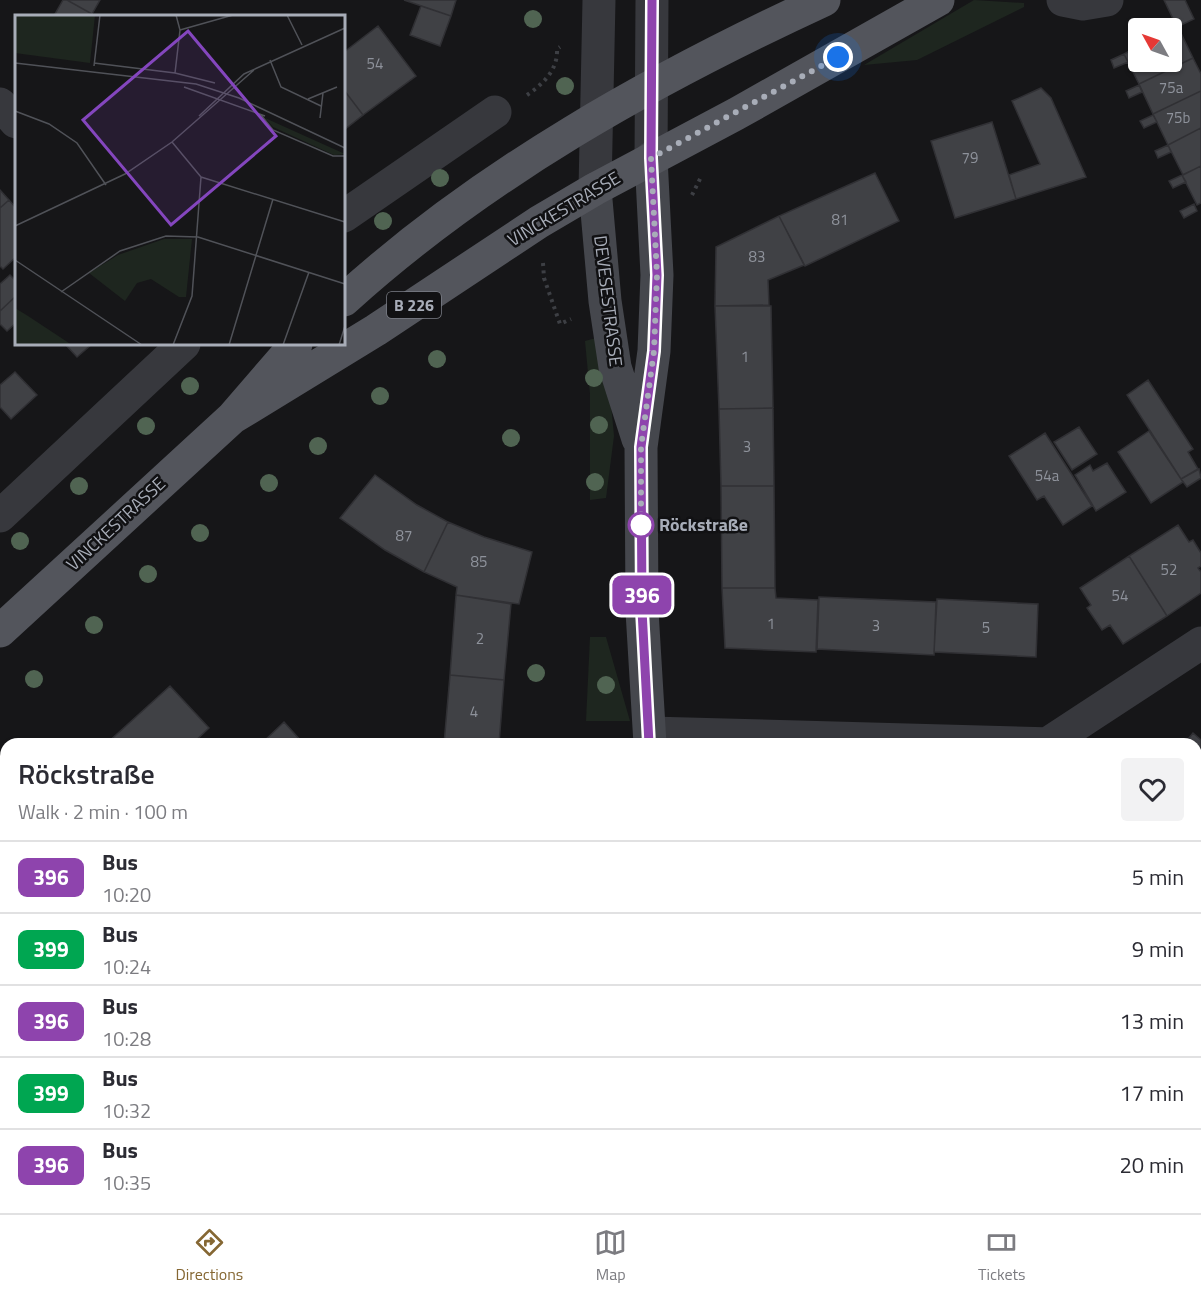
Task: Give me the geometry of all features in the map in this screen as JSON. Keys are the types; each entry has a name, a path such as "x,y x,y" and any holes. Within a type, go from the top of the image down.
{"main road":[{"name":"B 226","path":"345,299 399,250 534,155 595,118 737,40 824,0"},
{"name":"VINCKESTRASSE","path":"232,418 376,330 539,222 938,0"},
{"name":"VINCKESTRASSE","path":"0,631 232,418 295,345"}],"street":[{"path":"595,189 599,0"},
{"path":"651,158 652,0"},
{"path":"1063,0 1083,4 1107,0"},
{"path":"0,104 15,121"},
{"path":"345,215 495,112"},
{"name":"DEVESESTRASSE","path":"650,738 642,610 641,447 654,351 657,275 651,158"},
{"name":"DEVESESTRASSE","path":"595,189 605,301 615,367 641,447"},
{"path":"0,516 183,345"},
{"path":"1059,738 1201,643"},
{"path":"687,738 779,738"}],"shaded area":[{"path":"974,0 1024,3 1024,7 917,60 864,65"},
{"path":"596,338 609,382 614,436 606,498 590,500 590,394 585,341"},
{"path":"590,637 606,637 630,721 586,721"}],"building":[{"path":"63,0 67,0 92,14 57,15 55,14"},
{"path":"67,0 100,0 92,14"},
{"path":"404,0 456,0 451,16"},
{"path":"1164,0 1185,0 1194,19 1182,25 1182,18 1173,18"},
{"path":"421,6 451,16 440,46 410,35"},
{"path":"378,26 416,76 363,115 345,91 345,51"},
{"path":"1182,35 1193,58 1182,63"},
{"path":"1124,54 1128,62 1114,68 1111,60"},
{"path":"1193,58 1201,74 1201,91 1153,114 1139,84 1164,72 1182,72 1182,63"},
{"path":"1133,72 1164,72 1139,84"},
{"path":"1139,85 1142,92 1129,98 1126,91"},
{"path":"1041,88 1051,98 1086,177 1016,199 1009,175 1040,164 1012,101"},
{"path":"345,91 363,115 345,129"},
{"path":"1201,91 1201,128 1168,145 1153,114"},
{"path":"1153,115 1157,122 1144,128 1140,121"},
{"path":"992,122 1016,199 955,218 931,141"},
{"path":"1201,128 1201,166 1183,175 1168,145"},
{"path":"1168,145 1171,152 1158,158 1155,151"},
{"path":"1201,166 1201,203 1197,205 1182,175"},
{"path":"875,173 899,221 805,266 779,216"},
{"path":"1182,175 1186,182 1173,188 1169,181"},
{"path":"0,190 9,200 0,208"},
{"path":"9,200 15,207 15,258 3,269 0,266 0,208"},
{"path":"1194,204 1197,211 1184,218 1180,211"},
{"path":"779,216 804,265 768,280 769,305 715,306 716,247"},
{"path":"10,275 15,280 15,297 0,311 0,284"},
{"path":"15,297 15,324 7,331 0,324 0,311"},
{"path":"715,306 771,306 773,408 719,409"},
{"path":"66,345 91,345 77,357"},
{"path":"15,372 37,395 11,419 0,407 0,385"},
{"path":"1148,380 1193,449 1188,452 1198,469 1181,479 1127,395"},
{"path":"773,408 774,486 721,486 719,409"},
{"path":"1079,427 1097,454 1072,470 1054,442"},
{"path":"1149,431 1183,482 1151,503 1118,452"},
{"path":"1045,433 1092,506 1063,525 1044,496 1037,500 1009,456"},
{"path":"1107,463 1126,492 1096,511 1075,475 1090,465 1093,471"},
{"path":"1199,469 1201,478 1187,487 1181,479"},
{"path":"375,475 417,505 448,522 424,572 385,550 340,518"},
{"path":"721,486 774,486 775,588 722,588"},
{"path":"448,522 484,537 532,552 519,604 456,595 457,587 424,572"},
{"path":"1178,525 1189,542 1193,540 1201,553 1201,566 1198,568 1201,572 1201,593 1167,616 1129,556"},
{"path":"1129,556 1167,616 1123,644 1110,625 1102,630 1087,608 1091,605 1080,588"},
{"path":"722,588 775,588 776,598 818,600 816,652 725,648"},
{"path":"456,595 511,604 504,680 450,675"},
{"path":"819,597 936,602 934,655 817,649"},
{"path":"937,599 1038,604 1036,657 934,652"},
{"path":"450,675 504,680 499,738 445,738"},
{"path":"170,686 209,728 198,738 113,738"},
{"path":"284,722 298,738 267,738"},
{"path":"1193,733 1199,738 1189,738"}],"bus line":[{"name":"396","path":"650,738 642,610 641,447 654,351 657,275 651,158 652,0"}],"place":[{"name":"Röckstraße","path":"641,525"}],"route":[{"path":"641,525 641,447 654,351 657,275 651,158 838,57"}]}
